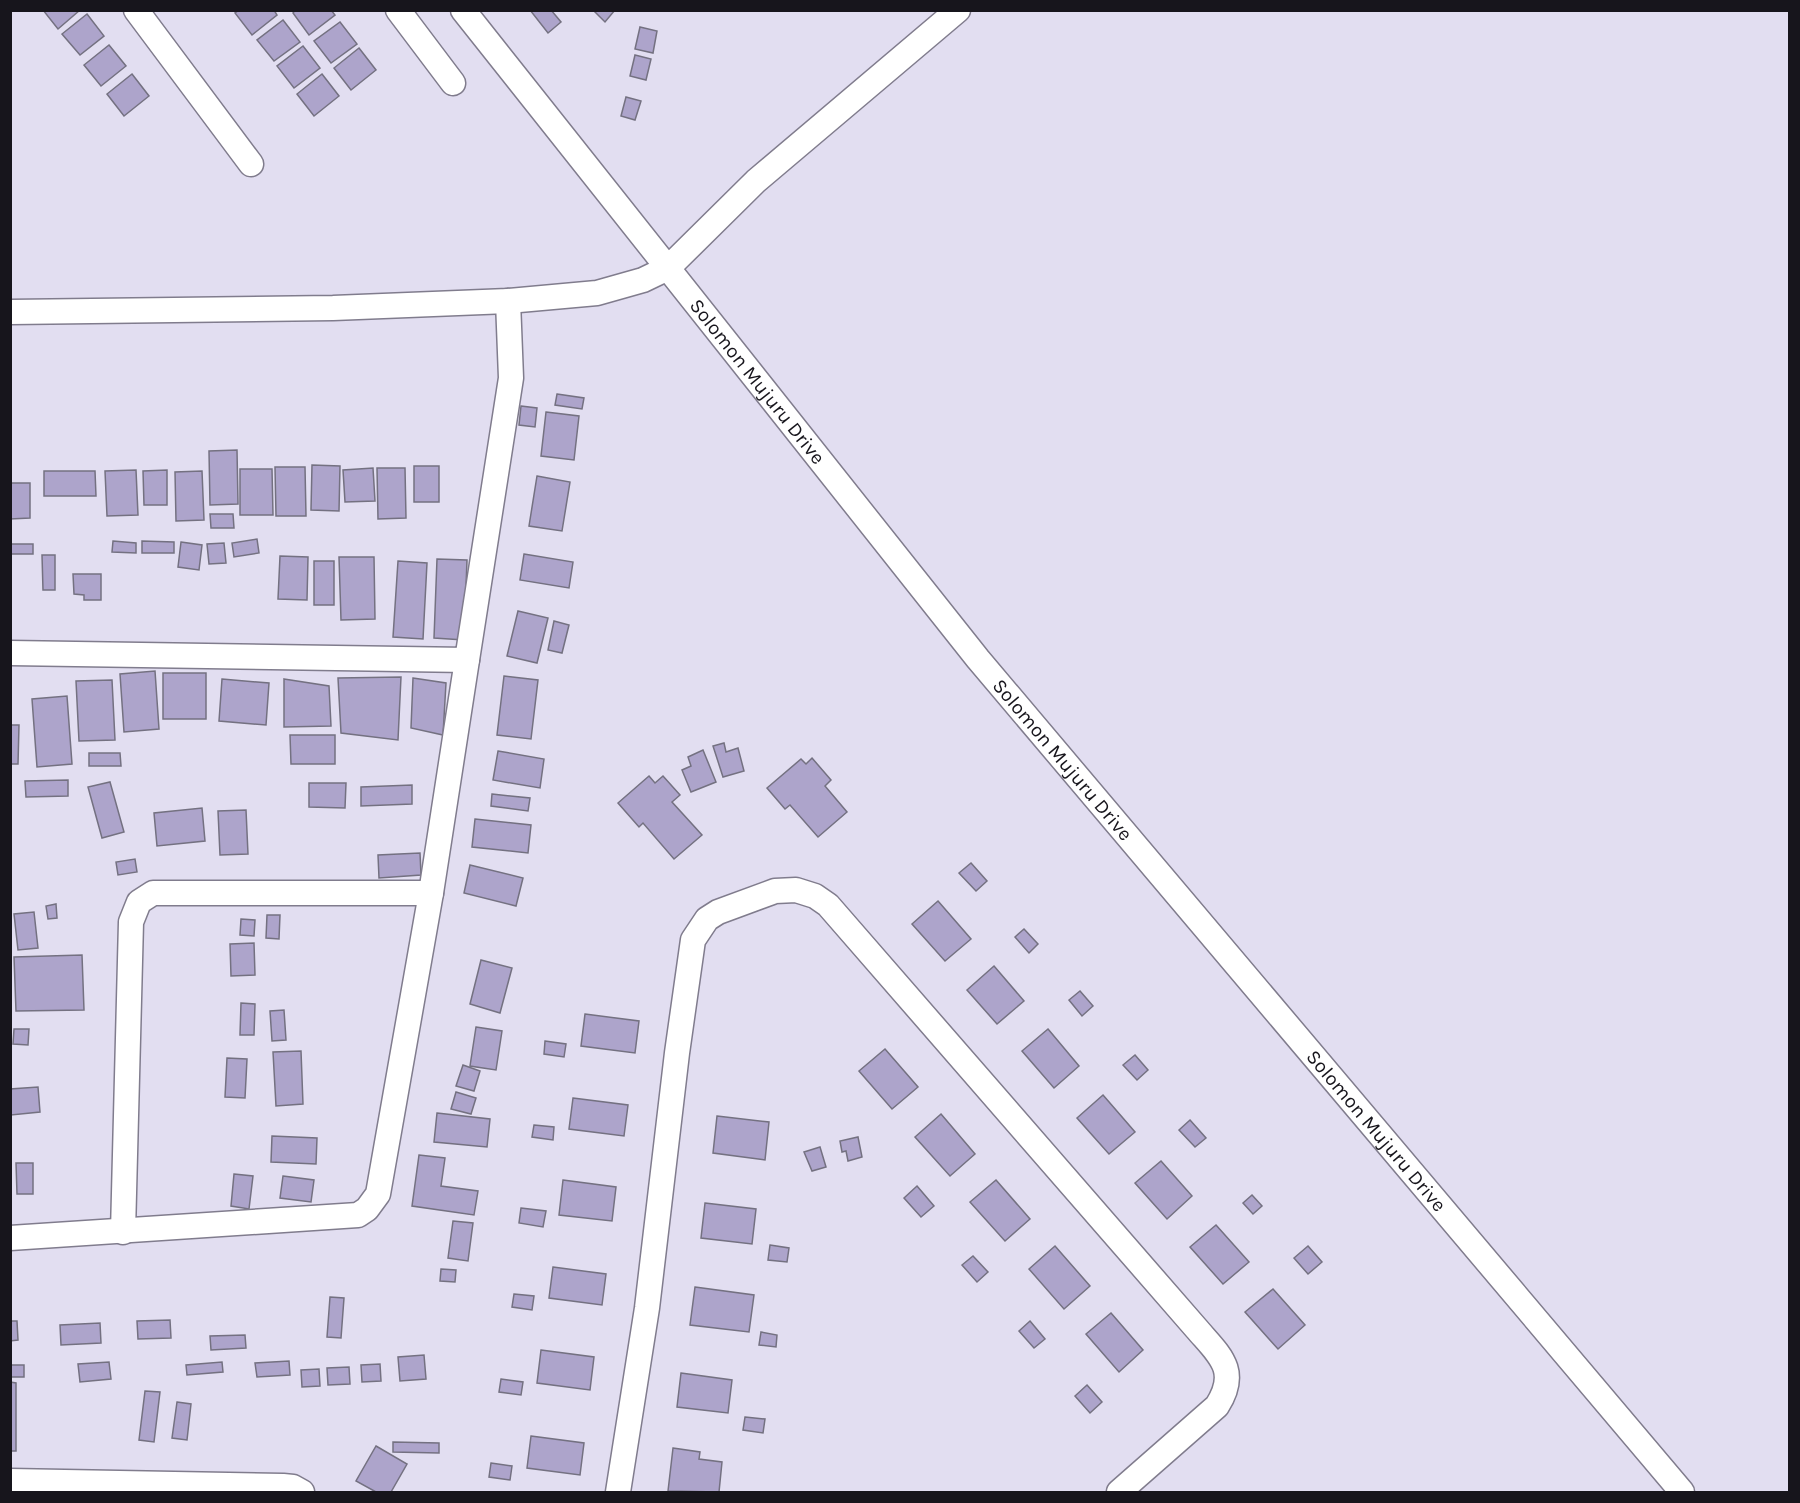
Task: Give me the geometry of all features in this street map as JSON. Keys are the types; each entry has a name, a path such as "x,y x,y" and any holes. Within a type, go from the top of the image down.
{"street":[{"path":"136,10 251,164"},
{"path":"398,10 453,83"},
{"name":"Solomon Mujuru Drive","path":"463,10 978,659 1682,1492"},
{"path":"10,312 321,308 508,301 597,293 643,280 668,268 756,181 958,10"},
{"path":"10,1238 358,1215 368,1209 378,1194 431,893 511,378 508,301"},
{"path":"10,653 467,660"},
{"path":"618,1492 647,1308 677,1053 693,940 706,919 718,912 775,891 796,890 815,896 828,905 1203,1336 1225,1365 1228,1378 1223,1396 1217,1406 1119,1492"},
{"path":"123,1232 131,922 139,902 153,893 431,893"},
{"path":"10,1481 282,1486 293,1487 302,1492"}],"building":[{"path":"43,10 80,10 58,29"},
{"path":"239,10 274,10 277,15 252,35 235,13"},
{"path":"295,10 331,10 335,15 309,35 293,13"},
{"path":"530,10 551,10 561,22 548,33"},
{"path":"593,10 615,10 605,22"},
{"path":"87,14 104,36 80,55 62,34"},
{"path":"283,20 300,42 274,61 257,40"},
{"path":"340,22 357,44 331,63 314,41"},
{"path":"640,27 657,31 653,53 635,49"},
{"path":"109,45 126,66 101,86 84,65"},
{"path":"303,46 320,68 294,88 277,66"},
{"path":"359,48 376,70 351,90 334,68"},
{"path":"635,55 651,59 646,80 630,76"},
{"path":"132,74 149,96 124,116 107,94"},
{"path":"322,74 339,96 314,116 297,94"},
{"path":"626,97 641,101 635,120 621,116"},
{"path":"557,394 584,398 582,409 555,405"},
{"path":"521,406 537,408 535,427 519,425"},
{"path":"546,412 579,416 574,460 541,456"},
{"path":"237,450 238,504 210,505 209,451"},
{"path":"312,465 340,466 339,511 311,510"},
{"path":"414,466 439,466 439,502 414,502"},
{"path":"275,467 305,467 306,516 276,516"},
{"path":"373,468 375,501 345,502 343,470"},
{"path":"377,468 405,468 406,518 378,519"},
{"path":"240,469 272,469 273,515 240,515"},
{"path":"136,470 138,515 107,516 105,471"},
{"path":"167,470 167,505 144,505 143,471"},
{"path":"44,471 95,471 96,496 44,496"},
{"path":"202,471 204,520 176,521 175,472"},
{"path":"537,476 570,482 562,531 529,526"},
{"path":"10,483 30,483 30,518 10,519"},
{"path":"210,514 233,514 234,528 211,528"},
{"path":"257,539 259,553 234,557 232,543"},
{"path":"113,541 136,543 136,553 112,552"},
{"path":"142,541 174,542 174,553 142,553"},
{"path":"181,542 202,545 199,570 178,567"},
{"path":"224,543 226,563 209,564 207,544"},
{"path":"10,544 33,544 33,554 10,554"},
{"path":"524,554 573,562 569,588 520,580"},
{"path":"42,555 55,555 55,590 43,590"},
{"path":"280,556 308,557 307,600 278,599"},
{"path":"339,557 374,557 375,619 341,620"},
{"path":"437,559 467,560 464,640 434,638"},
{"path":"314,561 334,561 334,605 314,605"},
{"path":"398,561 427,563 423,639 393,637"},
{"path":"73,574 101,574 101,600 84,600 84,595 74,594"},
{"path":"518,611 548,618 537,663 507,656"},
{"path":"554,621 569,625 562,653 548,650"},
{"path":"155,671 159,729 124,732 120,674"},
{"path":"163,673 206,673 206,719 163,719"},
{"path":"504,676 538,680 531,739 497,735"},
{"path":"401,677 398,740 341,733 338,678"},
{"path":"413,678 446,683 443,735 411,728"},
{"path":"222,679 269,683 266,725 219,721"},
{"path":"284,679 329,686 331,726 284,727"},
{"path":"112,680 115,740 79,741 76,681"},
{"path":"67,696 72,764 37,767 32,699"},
{"path":"10,725 19,725 18,764 10,764"},
{"path":"290,735 335,735 335,764 291,764"},
{"path":"724,743 726,752 738,748 744,771 723,777 713,746"},
{"path":"703,750 716,782 691,792 682,770 691,766 688,757"},
{"path":"498,751 544,759 540,788 493,780"},
{"path":"89,753 120,753 121,766 89,766"},
{"path":"812,758 831,780 825,786 847,812 818,837 790,805 785,809 767,788 801,759 806,764"},
{"path":"649,776 655,783 663,776 680,795 672,802 702,835 674,859 643,823 639,827 618,803"},
{"path":"68,780 68,796 26,797 25,781"},
{"path":"110,782 124,832 102,838 88,787"},
{"path":"309,783 346,783 345,808 309,807"},
{"path":"412,785 412,804 361,806 361,787"},
{"path":"492,794 530,798 528,811 491,806"},
{"path":"202,808 205,841 157,846 154,813"},
{"path":"246,810 248,854 220,855 218,811"},
{"path":"475,819 531,825 528,853 472,847"},
{"path":"420,853 421,875 379,878 378,855"},
{"path":"135,859 137,872 118,875 116,862"},
{"path":"971,863 987,881 976,891 959,873"},
{"path":"470,865 523,878 516,906 464,893"},
{"path":"938,901 971,939 945,961 912,924"},
{"path":"56,904 57,918 48,919 46,906"},
{"path":"34,912 38,948 18,950 14,914"},
{"path":"267,915 280,915 279,939 266,938"},
{"path":"241,919 255,920 254,936 240,935"},
{"path":"1024,929 1038,944 1029,953 1015,937"},
{"path":"254,943 255,975 231,976 230,944"},
{"path":"82,955 84,1010 16,1011 14,957"},
{"path":"481,960 512,968 500,1013 470,1004"},
{"path":"994,966 1024,1001 997,1024 967,990"},
{"path":"1080,991 1093,1006 1082,1016 1069,1000"},
{"path":"241,1003 255,1004 254,1035 240,1035"},
{"path":"284,1010 286,1040 272,1041 270,1011"},
{"path":"585,1014 639,1021 635,1053 581,1046"},
{"path":"476,1027 502,1031 496,1070 470,1066"},
{"path":"14,1029 29,1029 28,1045 13,1044"},
{"path":"1048,1029 1079,1066 1054,1088 1022,1051"},
{"path":"545,1041 566,1044 564,1057 544,1054"},
{"path":"885,1049 918,1087 892,1109 859,1071"},
{"path":"301,1051 303,1104 276,1106 273,1052"},
{"path":"1135,1055 1148,1070 1137,1080 1123,1065"},
{"path":"227,1058 247,1059 245,1098 225,1097"},
{"path":"463,1065 480,1071 474,1091 456,1086"},
{"path":"38,1087 40,1112 11,1115 10,1089"},
{"path":"456,1092 476,1098 471,1114 451,1109"},
{"path":"1103,1095 1135,1132 1109,1154 1077,1118"},
{"path":"573,1098 628,1105 624,1136 569,1129"},
{"path":"437,1113 490,1119 487,1147 434,1142"},
{"path":"941,1114 975,1154 950,1176 915,1137"},
{"path":"717,1116 769,1122 765,1160 713,1153"},
{"path":"1190,1120 1206,1138 1195,1147 1179,1130"},
{"path":"534,1125 554,1127 553,1140 532,1137"},
{"path":"272,1136 317,1138 316,1164 271,1162"},
{"path":"858,1137 862,1157 848,1161 846,1151 842,1152 840,1141"},
{"path":"820,1147 826,1167 812,1171 804,1152"},
{"path":"419,1155 445,1158 441,1186 478,1191 474,1215 412,1206"},
{"path":"1161,1161 1192,1196 1167,1219 1135,1183"},
{"path":"16,1163 33,1163 33,1194 17,1194"},
{"path":"234,1174 253,1176 249,1209 231,1206"},
{"path":"283,1176 314,1180 311,1202 280,1198"},
{"path":"563,1180 616,1187 612,1221 559,1215"},
{"path":"996,1180 1030,1219 1005,1241 970,1202"},
{"path":"917,1186 934,1206 921,1217 904,1198"},
{"path":"1252,1195 1262,1206 1253,1214 1243,1203"},
{"path":"705,1203 756,1209 752,1244 701,1238"},
{"path":"521,1208 546,1211 543,1227 519,1223"},
{"path":"453,1221 473,1223 468,1261 448,1258"},
{"path":"1216,1225 1249,1262 1223,1284 1190,1247"},
{"path":"770,1245 789,1248 787,1262 768,1260"},
{"path":"1055,1246 1090,1286 1064,1309 1029,1269"},
{"path":"1308,1246 1322,1262 1308,1274 1294,1258"},
{"path":"973,1256 988,1272 977,1282 962,1265"},
{"path":"553,1267 606,1274 602,1305 549,1298"},
{"path":"441,1269 456,1270 455,1282 440,1281"},
{"path":"695,1287 754,1295 749,1332 690,1325"},
{"path":"1273,1289 1305,1325 1278,1349 1245,1312"},
{"path":"514,1294 534,1296 532,1310 512,1307"},
{"path":"330,1297 344,1298 341,1338 327,1337"},
{"path":"1111,1313 1143,1350 1119,1372 1086,1334"},
{"path":"170,1320 171,1338 138,1339 137,1321"},
{"path":"10,1321 17,1321 18,1340 10,1341"},
{"path":"1030,1321 1045,1339 1034,1348 1019,1331"},
{"path":"100,1323 101,1343 61,1345 60,1325"},
{"path":"761,1332 777,1335 776,1347 759,1345"},
{"path":"245,1335 246,1348 211,1350 210,1336"},
{"path":"541,1350 594,1357 590,1390 537,1383"},
{"path":"424,1355 426,1379 400,1381 398,1357"},
{"path":"289,1361 290,1375 257,1377 255,1363"},
{"path":"109,1362 111,1379 80,1382 78,1364"},
{"path":"222,1362 223,1372 187,1375 186,1365"},
{"path":"380,1364 381,1381 362,1382 361,1365"},
{"path":"10,1365 24,1365 24,1377 10,1377"},
{"path":"349,1367 350,1384 328,1385 327,1368"},
{"path":"319,1369 320,1386 302,1387 301,1370"},
{"path":"681,1373 732,1380 728,1413 677,1407"},
{"path":"501,1379 523,1382 521,1395 499,1392"},
{"path":"10,1382 16,1383 16,1451 10,1451"},
{"path":"1087,1385 1102,1402 1090,1413 1075,1396"},
{"path":"145,1391 160,1392 154,1442 139,1440"},
{"path":"177,1402 191,1404 187,1440 172,1438"},
{"path":"745,1417 765,1419 763,1433 743,1430"},
{"path":"531,1436 584,1443 580,1475 527,1468"},
{"path":"393,1442 439,1443 439,1453 393,1452"},
{"path":"376,1446 407,1464 391,1492 376,1492 356,1481"},
{"path":"673,1448 700,1452 699,1459 722,1462 719,1492 668,1491"},
{"path":"491,1463 512,1466 510,1480 489,1477"}]}
